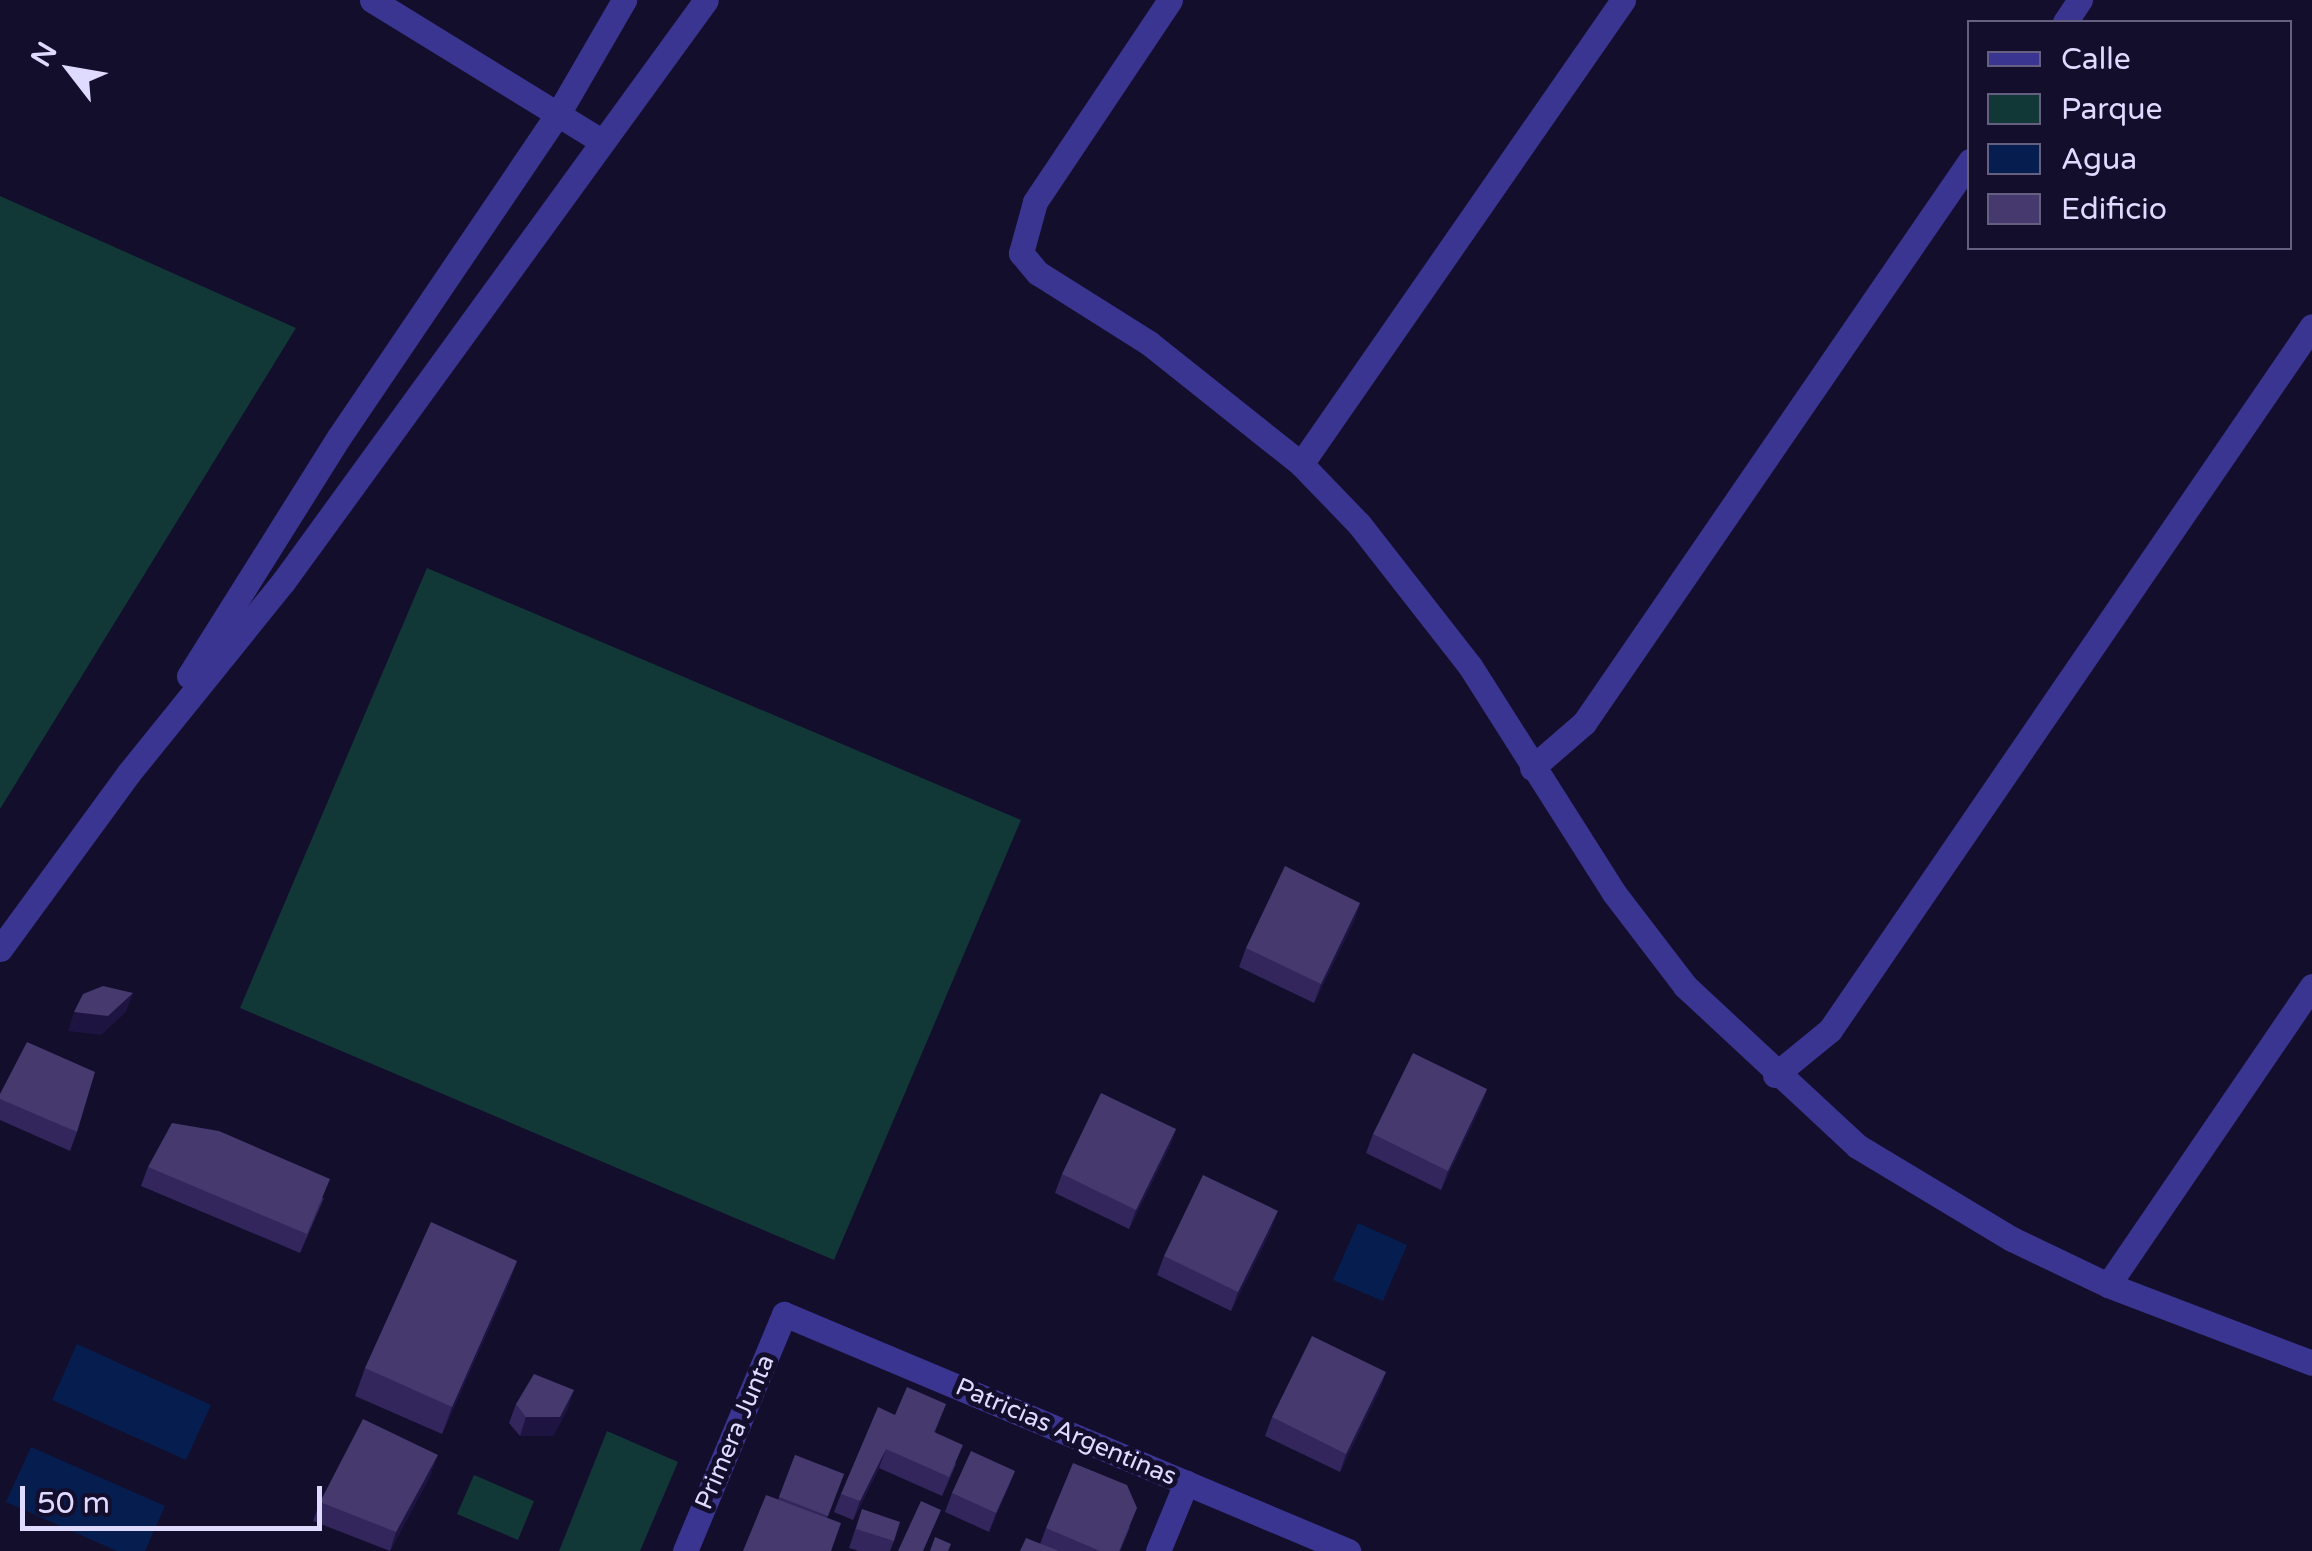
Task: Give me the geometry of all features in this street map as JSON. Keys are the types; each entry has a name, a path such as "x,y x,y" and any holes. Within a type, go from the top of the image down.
{"street":[{"path":"372,0 600,141"},
{"path":"128,774 339,437 558,114 624,0"},
{"path":"0,949 128,774 282,582 706,0"},
{"path":"1170,0 1035,202 1021,253 1038,273 1149,343 1301,464 1359,524 1470,666 1614,893 1685,986 1775,1075 1917,1187 2108,1285 2312,1363"},
{"path":"1301,464 1623,0"},
{"path":"1532,768 1584,723 1967,165"},
{"path":"1775,1075 1830,1030 2312,326"},
{"path":"2108,1285 2312,986"},
{"name":"Patricias Argentinas","path":"784,1314 1348,1551"},
{"name":"Primera Junta","path":"685,1551 784,1314"},
{"path":"1158,1551 1186,1483"}],"green space":[{"path":"0,196 296,328 0,809"},
{"path":"427,568 1021,820 834,1260 240,1008"},
{"path":"607,1431 678,1462 640,1551 559,1551"},
{"path":"474,1475 534,1501 518,1540 457,1514"}],"water":[{"path":"1358,1223 1407,1245 1383,1301 1333,1280"},
{"path":"77,1344 211,1405 186,1460 52,1400"},
{"path":"31,1447 165,1506 145,1551 117,1551 6,1502"}],"building":[{"path":"1285,866 1360,903 1321,984 1246,948"},
{"path":"103,986 133,993 108,1016 74,1012 83,994"},
{"path":"27,1042 95,1072 77,1132 0,1099"},
{"path":"1413,1053 1487,1089 1448,1171 1373,1134"},
{"path":"1101,1093 1176,1129 1136,1210 1062,1174"},
{"path":"172,1123 219,1131 330,1179 307,1234 148,1167"},
{"path":"1203,1175 1278,1211 1238,1292 1164,1256"},
{"path":"431,1222 517,1261 452,1407 365,1368"},
{"path":"1312,1336 1386,1372 1346,1454 1272,1417"},
{"path":"534,1374 574,1390 560,1417 526,1417 516,1404"},
{"path":"907,1387 946,1404 934,1432 963,1445 949,1477 886,1449 860,1501 841,1494 878,1407 895,1415"},
{"path":"363,1419 438,1455 396,1532 320,1502"},
{"path":"971,1451 1015,1471 996,1513 952,1493"},
{"path":"795,1455 844,1474 828,1516 779,1497"},
{"path":"1073,1463 1127,1485 1137,1508 1119,1551 1100,1551 1046,1528"},
{"path":"766,1495 841,1523 831,1551 743,1551"},
{"path":"921,1501 941,1510 923,1551 898,1551"},
{"path":"862,1509 900,1522 894,1541 856,1529"},
{"path":"935,1537 951,1544 948,1551 930,1551"},
{"path":"1026,1538 1059,1551 1020,1551"}]}
